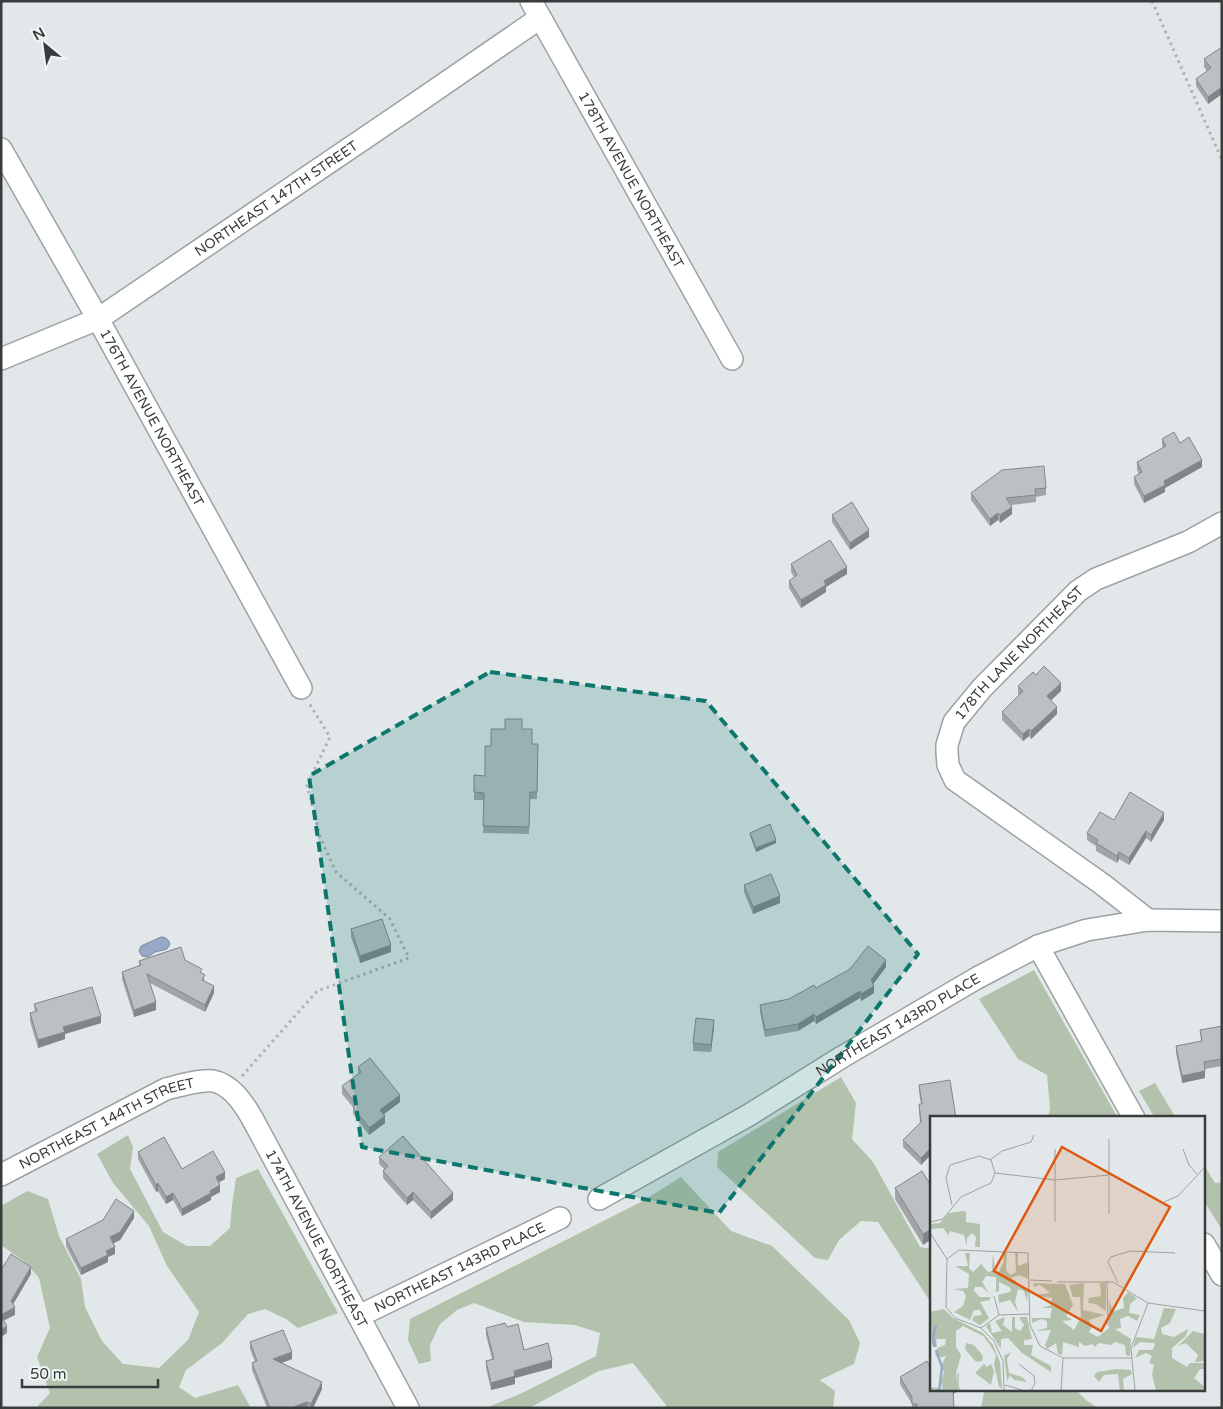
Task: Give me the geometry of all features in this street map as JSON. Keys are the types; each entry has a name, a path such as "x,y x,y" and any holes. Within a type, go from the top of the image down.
{"street":[{"name":"NORTHEAST 147TH STREET","path":"1,360 98,319 412,106 535,9"},
{"name":"178TH AVENUE NORTHEAST","path":"535,9 732,359"},
{"name":"176TH AVENUE NORTHEAST","path":"1,149 98,319 301,688"},
{"name":"178TH LANE NORTHEAST","path":"1148,920 1102,884 955,780 948,765 947,745 954,722 982,688 1078,591 1096,579 1188,542 1222,523"},
{"name":"NORTHEAST 143RD PLACE","path":"599,1199 749,1115 977,978 1038,946 1088,930 1148,920 1222,921"},
{"path":"1038,946 1133,1116"},
{"name":"NORTHEAST 144TH STREET","path":"1,1175 166,1089 188,1083 222,1085"},
{"name":"174TH AVENUE NORTHEAST","path":"222,1085 242,1102 252,1118 408,1408"},
{"name":"NORTHEAST 143RD PLACE","path":"359,1316 560,1218"},
{"path":"1206,1247 1222,1275"}],"path":[{"path":"1152,1 1222,160"},
{"path":"222,1085 318,991 409,958 390,919 336,872 320,837 307,785 330,737 301,688"}],"highlighted area":[{"path":"490,672 706,701 918,954 719,1213 362,1147 309,776"}],"green space":[{"path":"1034,970 1117,1116 1048,1116 1050,1108 1047,1075 1018,1059 979,999"},
{"path":"841,1077 856,1103 852,1139 873,1162 920,1247 930,1249 930,1301 878,1222 861,1221 839,1240 828,1260 815,1258 717,1167 718,1152"},
{"path":"1155,1083 1175,1116 1154,1116 1139,1091"},
{"path":"128,1135 133,1147 130,1169 163,1232 187,1246 210,1246 230,1228 236,1178 258,1169 338,1313 298,1328 286,1319 265,1309 248,1314 222,1343 186,1370 179,1387 195,1398 238,1385 251,1408 36,1408 50,1393 37,1357 50,1328 39,1278 25,1262 1,1245 1,1206 27,1191 48,1199 59,1236 81,1279 85,1307 102,1341 123,1364 159,1368 188,1340 199,1312 167,1266 149,1226 113,1183 97,1154"},
{"path":"1206,1168 1215,1183 1222,1182 1222,1230 1206,1204"},
{"path":"681,1177 731,1231 772,1246 849,1320 860,1343 854,1364 820,1380 835,1391 833,1408 666,1408 666,1405 633,1363 599,1371 529,1408 486,1408 520,1394 596,1356 600,1333 575,1325 524,1322 474,1303 457,1310 440,1324 430,1345 431,1361 419,1364 408,1340 410,1319 641,1202"},
{"path":"1078,1392 1098,1408 981,1408 984,1393"}],"water":[{"path":"161,937 166,938 170,944 167,949 155,952 148,957 142,956 139,951 141,946"}],"building":[{"path":"1222,47 1222,87 1208,97 1196,79 1211,68 1204,59"},
{"path":"1174,432 1180,443 1189,437 1202,460 1164,481 1165,485 1144,496 1134,477 1142,472 1137,462 1166,446 1162,439"},
{"path":"1044,466 1046,488 1035,489 1036,495 1006,498 1012,507 990,519 971,493 1002,470"},
{"path":"852,502 869,530 850,543 832,515"},
{"path":"830,540 847,567 824,581 826,585 801,600 789,581 797,575 791,564"},
{"path":"1044,666 1061,683 1047,696 1057,707 1031,731 1029,729 1023,734 1002,712 1023,691 1018,686 1033,672 1036,675"},
{"path":"505,719 522,719 522,729 532,729 532,744 538,744 537,792 530,792 529,827 483,826 484,793 474,792 474,775 485,776 485,746 491,746 491,729 505,729"},
{"path":"1130,792 1164,813 1151,835 1146,831 1129,858 1119,852 1117,856 1096,843 1098,840 1087,833 1100,812 1114,820"},
{"path":"770,824 776,840 756,848 750,833"},
{"path":"771,874 780,896 753,907 744,885"},
{"path":"382,919 391,945 360,956 351,929"},
{"path":"868,946 886,960 871,980 874,986 861,994 860,991 816,1017 814,1014 798,1024 765,1030 760,1005 789,999 814,985 816,988 850,969"},
{"path":"181,947 185,960 202,969 200,972 205,975 202,980 214,986 205,1005 147,974 156,1002 134,1010 122,972 141,965 139,961"},
{"path":"92,987 101,1016 63,1027 65,1032 38,1040 30,1013 37,1011 34,1004"},
{"path":"696,1018 714,1020 711,1045 693,1043"},
{"path":"1222,1026 1222,1059 1204,1062 1205,1071 1182,1076 1176,1046 1202,1041 1200,1030"},
{"path":"370,1058 400,1095 380,1110 385,1116 369,1128 353,1107 356,1104 342,1086 361,1072 358,1067"},
{"path":"950,1080 956,1116 930,1116 930,1149 921,1158 903,1140 921,1122 919,1104 922,1104 919,1085"},
{"path":"403,1136 453,1193 431,1212 413,1192 407,1198 383,1171 388,1166 379,1157"},
{"path":"164,1137 182,1169 213,1151 225,1172 216,1177 220,1185 210,1191 211,1193 182,1209 173,1193 166,1197 158,1183 156,1185 138,1152"},
{"path":"922,1171 930,1184 930,1230 923,1234 895,1188"},
{"path":"116,1199 134,1211 120,1232 110,1237 115,1247 106,1251 108,1255 81,1268 66,1239 103,1220"},
{"path":"11,1254 31,1267 11,1301 15,1307 1,1315 1,1270"},
{"path":"1,1316 7,1326 1,1330"},
{"path":"505,1323 507,1327 518,1324 524,1350 548,1343 552,1360 514,1371 515,1376 491,1383 486,1361 494,1359 486,1328"},
{"path":"283,1330 292,1352 273,1359 322,1382 311,1404 307,1402 291,1408 270,1408 252,1363 257,1361 250,1342"},
{"path":"927,1361 930,1366 930,1392 953,1392 954,1408 917,1408 917,1404 912,1404 912,1397 900,1377"}]}
